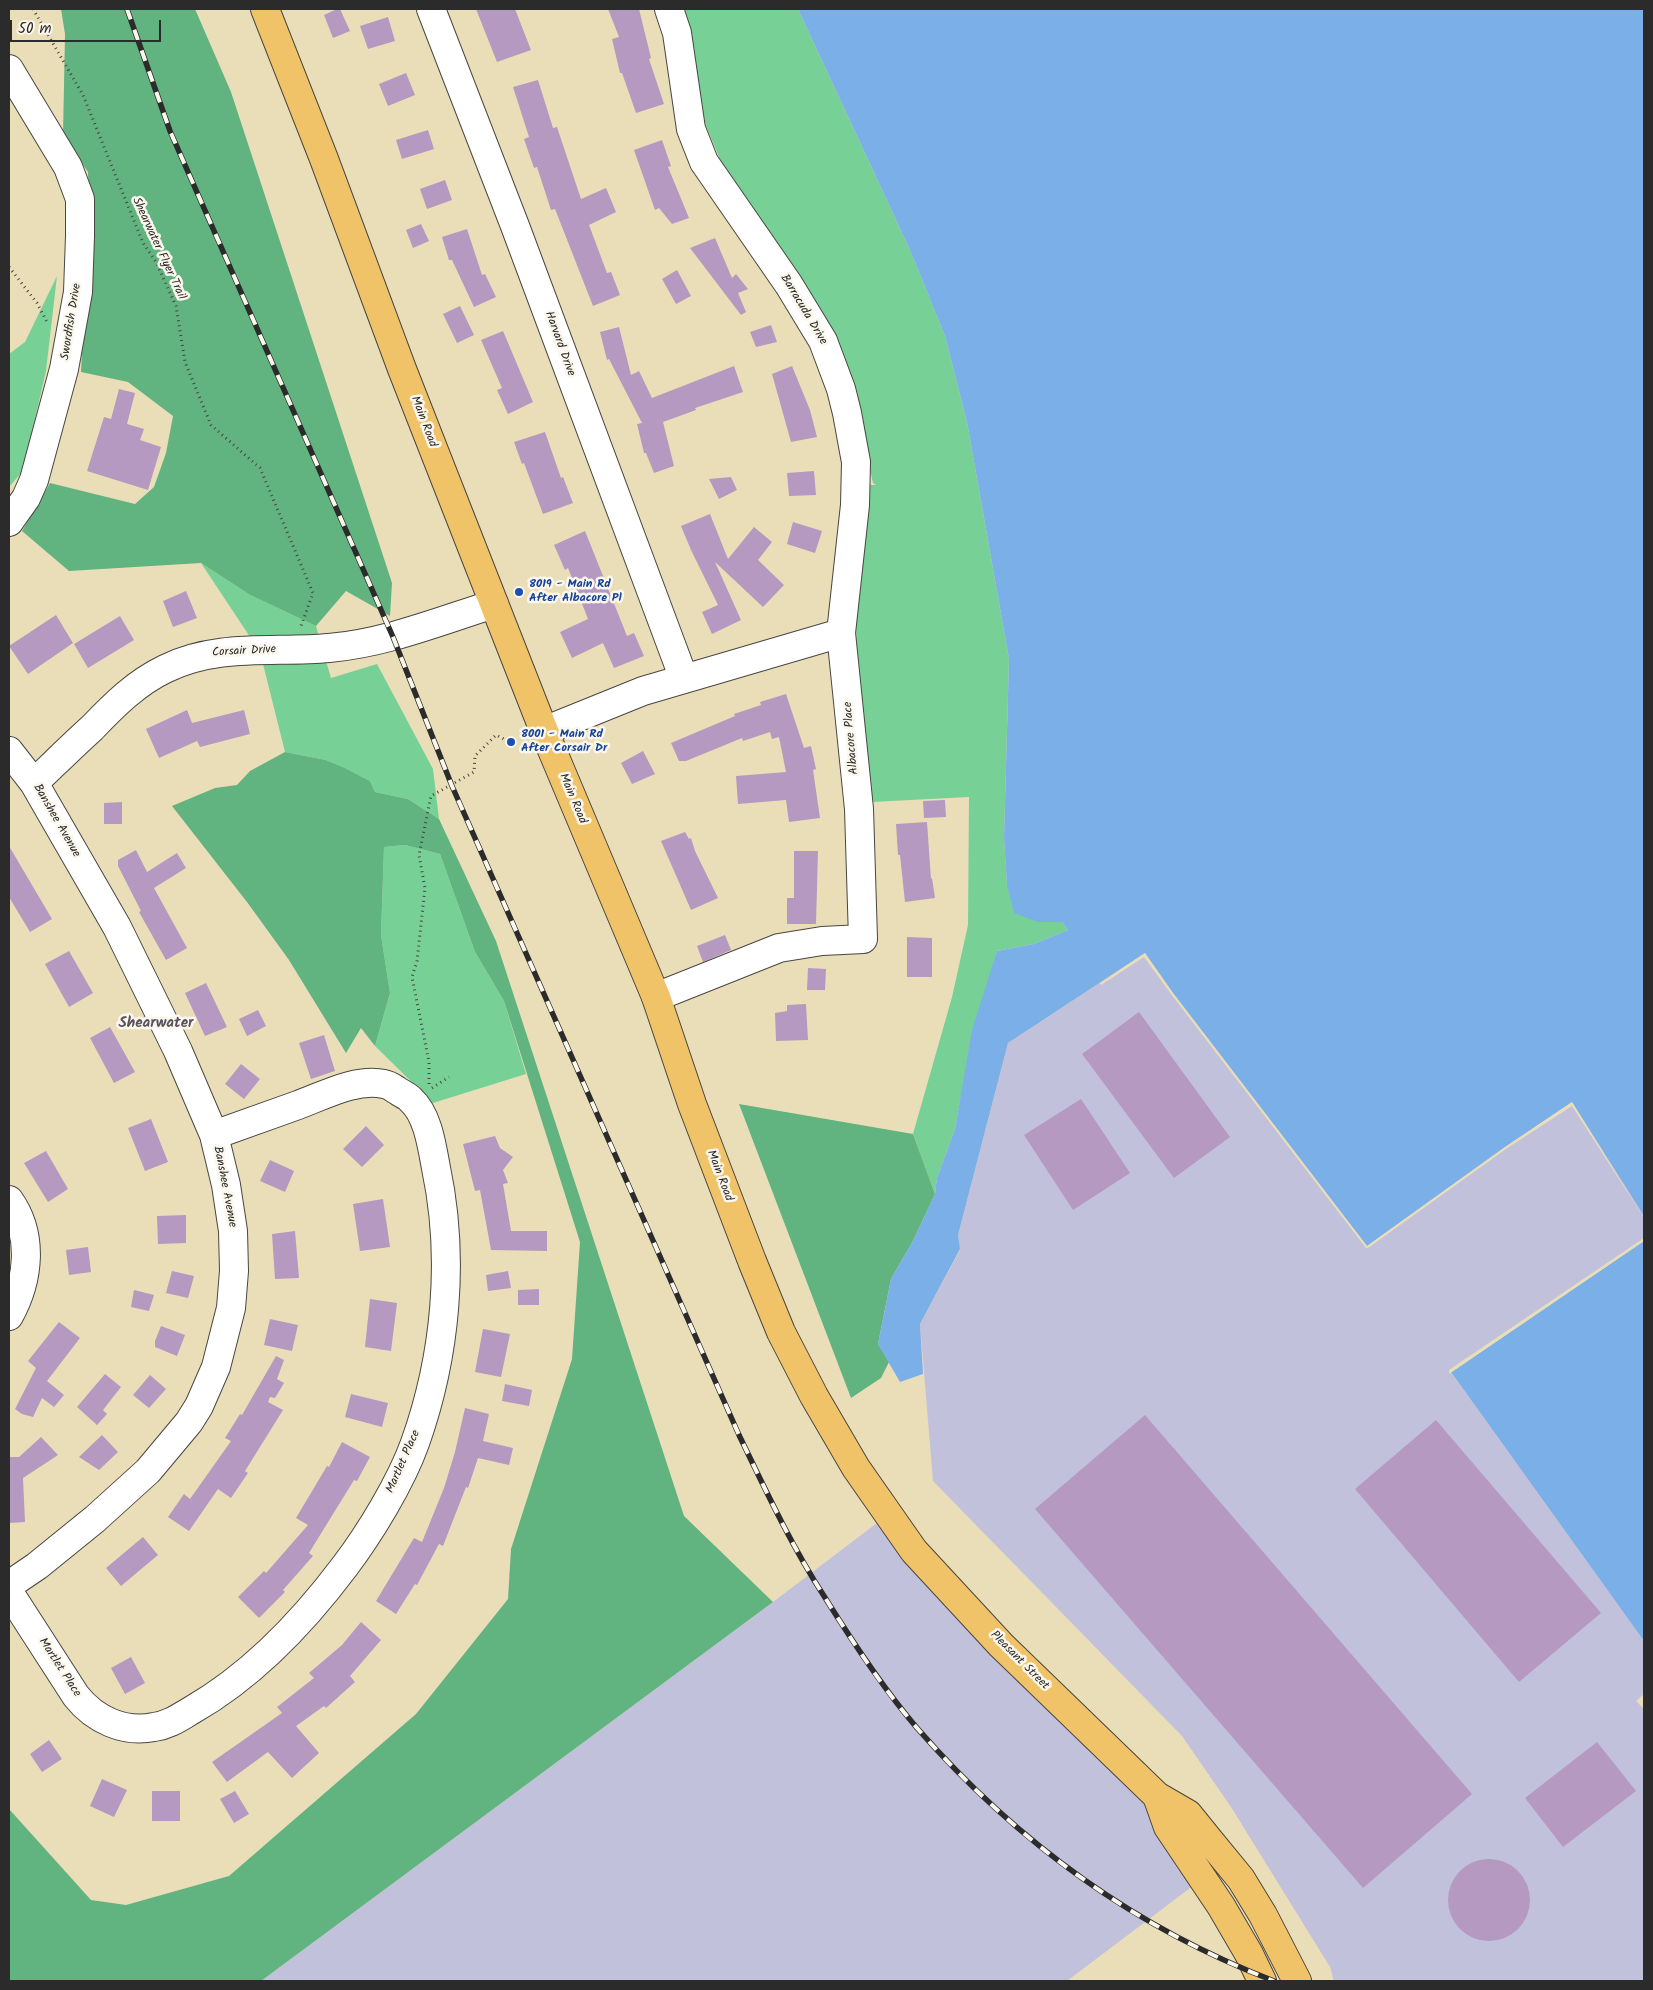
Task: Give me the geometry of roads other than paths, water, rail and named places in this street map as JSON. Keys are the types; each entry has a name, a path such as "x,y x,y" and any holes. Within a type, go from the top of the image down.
{"main road":[{"name":"Main Road","path":"265,9 324,159 402,369 544,731 656,997 692,1104 781,1332 818,1404 856,1468 890,1517"},
{"name":"Pleasant Street","path":"890,1517 914,1551 1001,1645 1157,1796 1188,1814 1241,1879 1263,1915 1297,1981"},
{"name":"Pleasant Street","path":"1157,1796 1168,1827 1221,1906 1249,1954 1262,1981"}],"street":[{"name":"Harvard Drive","path":"431,9 515,226 684,679"},
{"name":"Barracuda Drive","path":"670,9 677,33 691,129 704,162 789,284 823,341 848,413 856,462 855,505 841,633"},
{"name":"Swordfish Drive","path":"9,69 68,167 80,199 78,292 64,369 34,480 26,498 9,522"},
{"name":"Corsair Drive","path":"34,783 122,698 158,672 184,661 231,650 330,648 393,636 494,604"},
{"path":"544,731 643,690 841,633"},
{"name":"Albacore Place","path":"656,997 779,948 822,941 863,939 859,810 841,633"},
{"name":"Banshee Avenue","path":"9,751 34,783 117,927 178,1051 214,1135 226,1185 228,1211 233,1230 234,1272 231,1308 221,1349 216,1367 199,1406 148,1471 95,1519 37,1566 9,1585"},
{"name":"Martlet Place","path":"9,1592 76,1696 86,1708 106,1721 129,1728 146,1729 169,1723 221,1693 269,1652 308,1610 345,1566 376,1518 414,1445 426,1408 437,1356 442,1326 446,1262 442,1194 428,1127 413,1101 389,1085 365,1084 339,1089 214,1135"},
{"path":"9,1200 21,1225 25,1241 26,1263 23,1284 18,1300 9,1316"}],"water":[{"path":"798,9 1644,9 1644,1216 1572,1102 1505,1147 1367,1246 1173,993 1145,953 1008,1043 958,1235 960,1249 920,1324 923,1374 900,1382 878,1344 891,1279 913,1241 935,1194 937,1178 955,1129 972,1030 997,951 1034,944 1068,930 1062,922 1038,922 1014,913 1007,885 1004,838 1009,659 967,422 945,336 910,250"},
{"path":"1644,1241 1644,1641 1451,1372"}],"railway":[{"path":"127,9 170,131 393,637 452,786 739,1435 800,1557 845,1630 892,1696 917,1728 995,1808 1080,1877 1125,1907 1173,1935 1222,1959 1274,1981"}],"place":[{"name":"8019 - Main Rd After Albacore Pl","path":"519,592"},
{"name":"8001 - Main Rd After Corsair Dr","path":"511,742"}],"district":[{"name":"Shearwater","path":"156,1024"}]}
